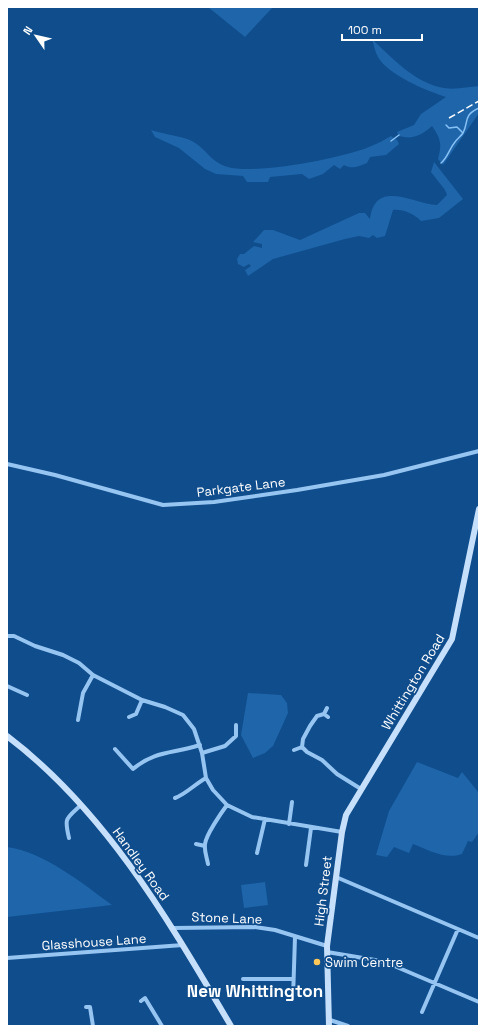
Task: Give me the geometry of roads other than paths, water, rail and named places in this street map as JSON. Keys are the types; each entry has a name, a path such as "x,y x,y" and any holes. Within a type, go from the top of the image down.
{"street":[{"name":"Parkgate Lane","path":"7,464 55,475 163,505 214,502 304,489 384,475 479,451"},
{"name":"Whittington Road","path":"374,767 452,639 479,510"},
{"path":"7,636 14,636 35,646 63,655 79,663 93,675 142,700 165,707 183,715 194,729 202,753 206,778 213,790 227,805 240,812 265,819 311,828 342,832"},
{"path":"78,720 83,693 93,675"},
{"path":"7,686 26,695"},
{"path":"129,717 136,714 142,700"},
{"path":"324,714 326,708"},
{"path":"324,714 328,717"},
{"path":"302,747 303,739 310,726 317,716 324,714"},
{"path":"202,753 226,746 236,736 236,725"},
{"name":"Handley Road","path":"7,736 52,775 81,805 110,840 173,928 231,1026"},
{"path":"115,750 133,769 145,760 158,754 200,746"},
{"path":"294,750 302,747"},
{"path":"302,747 307,752 322,760 337,774 361,789"},
{"name":"High Street","path":"330,1023 327,949 342,832 346,815 374,767"},
{"path":"175,798 182,796 195,783 206,778"},
{"path":"290,824 292,802"},
{"path":"69,838 65,823 81,805"},
{"path":"208,864 204,846 217,818 227,805"},
{"path":"257,853 265,819"},
{"path":"306,865 311,828"},
{"path":"196,844 204,846"},
{"path":"336,877 479,938"},
{"name":"Stone Lane","path":"173,928 255,927 275,930 327,949 375,960 479,1002"},
{"path":"422,1012 458,929"},
{"path":"293,998 295,937"},
{"name":"Glasshouse Lane","path":"7,958 183,945"},
{"path":"243,979 293,979"},
{"path":"141,1001 145,998 162,1026"},
{"path":"86,1007 90,1007 93,1026"},
{"path":"330,1023 348,1026"}],"waterway":[{"path":"441,163 463,133 468,116 479,108"},
{"path":"446,125 449,128 457,127 462,132"},
{"path":"391,141 399,135"}],"railway":[{"path":"449,118 479,101"}],"place":[{"name":"Swim Centre","path":"317,962"}],"district":[{"name":"New Whittington","path":"255,991"}]}
